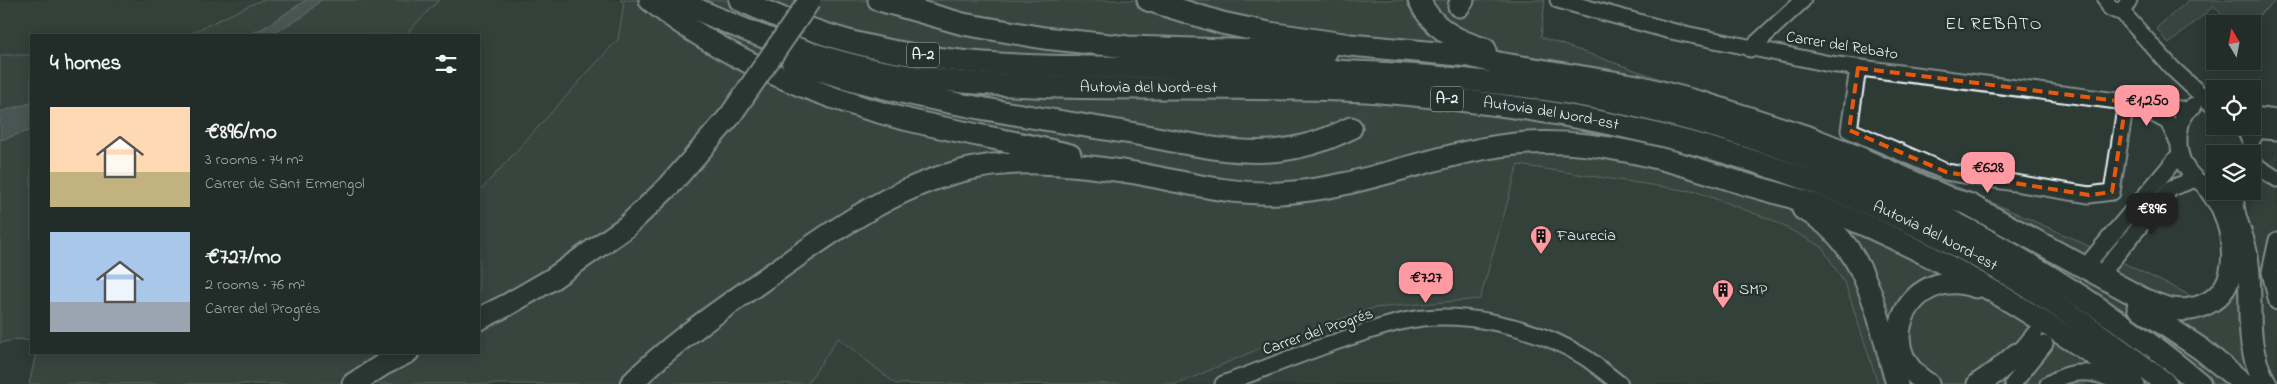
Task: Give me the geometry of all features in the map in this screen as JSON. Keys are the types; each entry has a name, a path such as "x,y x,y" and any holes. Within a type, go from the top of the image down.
{"highway":[{"path":"650,0 728,51 796,84 900,118 1100,162 1131,172"},
{"path":"675,0 722,31 784,58 846,79 929,98 1019,115 1236,149 1273,151 1326,139 1351,128"},
{"name":"Autovia del Nord-est","path":"675,0 733,26 765,37 868,68 902,74 1009,85 1345,90 1529,108 1656,132 1797,176 1875,206 1929,232 2019,281 2166,384"},
{"name":"Autovia del Nord-est","path":"740,0 824,33 864,45 942,58 1010,65 1242,68 1370,72 1455,78 1538,88 1675,116 1780,147 1883,187 1965,228 2028,262 2124,325 2200,384"},
{"path":"480,318 552,278 626,228 670,185 730,116 810,0"},
{"path":"879,0 963,24 1044,38 1128,47 1408,56 1498,62"},
{"path":"1148,0 1222,23 1269,33 1350,45 1470,56 1600,79 1703,103 1810,138 1858,157 1951,200 1970,214 2039,250 2142,309 2201,349 2244,384"},
{"path":"1420,0 1426,14 1437,26 1456,39 1484,49 1577,66 1600,79"},
{"path":"631,384 663,354 714,314 847,222 906,189 950,173 1011,163 1042,163 1131,172 1220,189 1279,193 1352,182 1492,147 1561,142 1652,157 1817,205 1864,224 1964,274 2006,298 2056,329 2126,377 2133,384"},
{"path":"1777,194 1780,199 1806,211 1823,222 1844,245 1856,263 1867,282 1875,302 1897,384"},
{"path":"1951,200 1968,204 2143,299 2166,308 2182,310 2197,308 2212,301 2222,291 2229,278 2233,262 2226,223 2217,200"},
{"path":"2232,200 2244,241 2250,277 2250,336 2254,355 2266,384"},
{"path":"1928,384 1910,370 1903,360 1899,345 1901,322 1912,301 1922,292 1950,282 1964,282 2006,298"},
{"path":"353,384 384,364 404,354"},
{"path":"1978,384 1995,373 2017,354"}],"street":[{"name":"Carrer del Rebato","path":"1558,0 1593,4 1671,31 1750,49 1858,68 2188,109 2206,104"},
{"path":"1750,49 1803,0"},
{"path":"2106,0 2110,8 2125,5 2173,69 2206,99"},
{"path":"1858,68 1849,130 1946,172 2089,195 2112,192 2126,102"},
{"path":"2090,261 2178,148 2181,122 2188,109 2173,69"},
{"name":"Carrer del Rebato","path":"2126,102 2149,110 2168,122 2188,171 2206,184"},
{"path":"2106,269 2172,188 2206,185"},
{"path":"2277,240 2270,272 2277,302"},
{"name":"Carrer del Progrés","path":"1223,384 1397,323 1434,318 1482,321 1535,333 1587,358 1620,384"},
{"path":"1995,384 2017,354 2040,339 2013,384"},
{"path":"2048,384 2058,378 2080,372 2104,375 2122,384"}],"highlighted area":[{"path":"1858,68 2126,102 2112,192 2089,195 1946,172 1849,130"}],"shaded area":[{"path":"0,0 261,0 189,34 30,34 30,55 0,55"},
{"path":"261,0 306,0 264,28 250,34 189,34"},
{"path":"306,0 321,0 304,16 271,34 250,34 264,28"},
{"path":"321,0 439,0 406,34 271,34 304,16"},
{"path":"439,0 620,0 624,2 618,39 480,191 480,34 406,34"},
{"path":"620,0 1545,0 1541,37 1915,168 2072,238 2200,300 2241,278 2258,273 2266,371 2277,384 2149,384 2109,355 2085,384 1878,384 1846,286 1822,247 1772,220 1697,192 1518,165 1480,299 1374,308 1284,338 1178,384 896,384 838,338 807,384 29,384 36,354 480,354 480,191 618,39 624,3"},
{"path":"2189,0 2277,0 2259,15 2222,15 2214,6 2169,44 2156,28"},
{"path":"0,55 30,55 30,103 0,112"},
{"path":"30,103 30,130 0,140 0,112"},
{"path":"30,130 30,341 18,339 0,343 0,140"},
{"path":"2277,151 2277,384 2266,371 2258,273 2248,220 2253,200 2261,200 2261,179"},
{"path":"1517,165 1697,192 1772,220 1822,248 1846,286 1878,384 1178,384 1284,338 1375,308 1480,299"},
{"path":"838,338 896,384 807,384"}],"tunnel":[{"path":"1351,128 1372,113 1459,6"}],"place":[{"name":"Faurecia","path":"1541,255"},
{"name":"SMP","path":"1723,309"}],"district":[{"name":"EL REBATO","path":"1994,25"}]}
